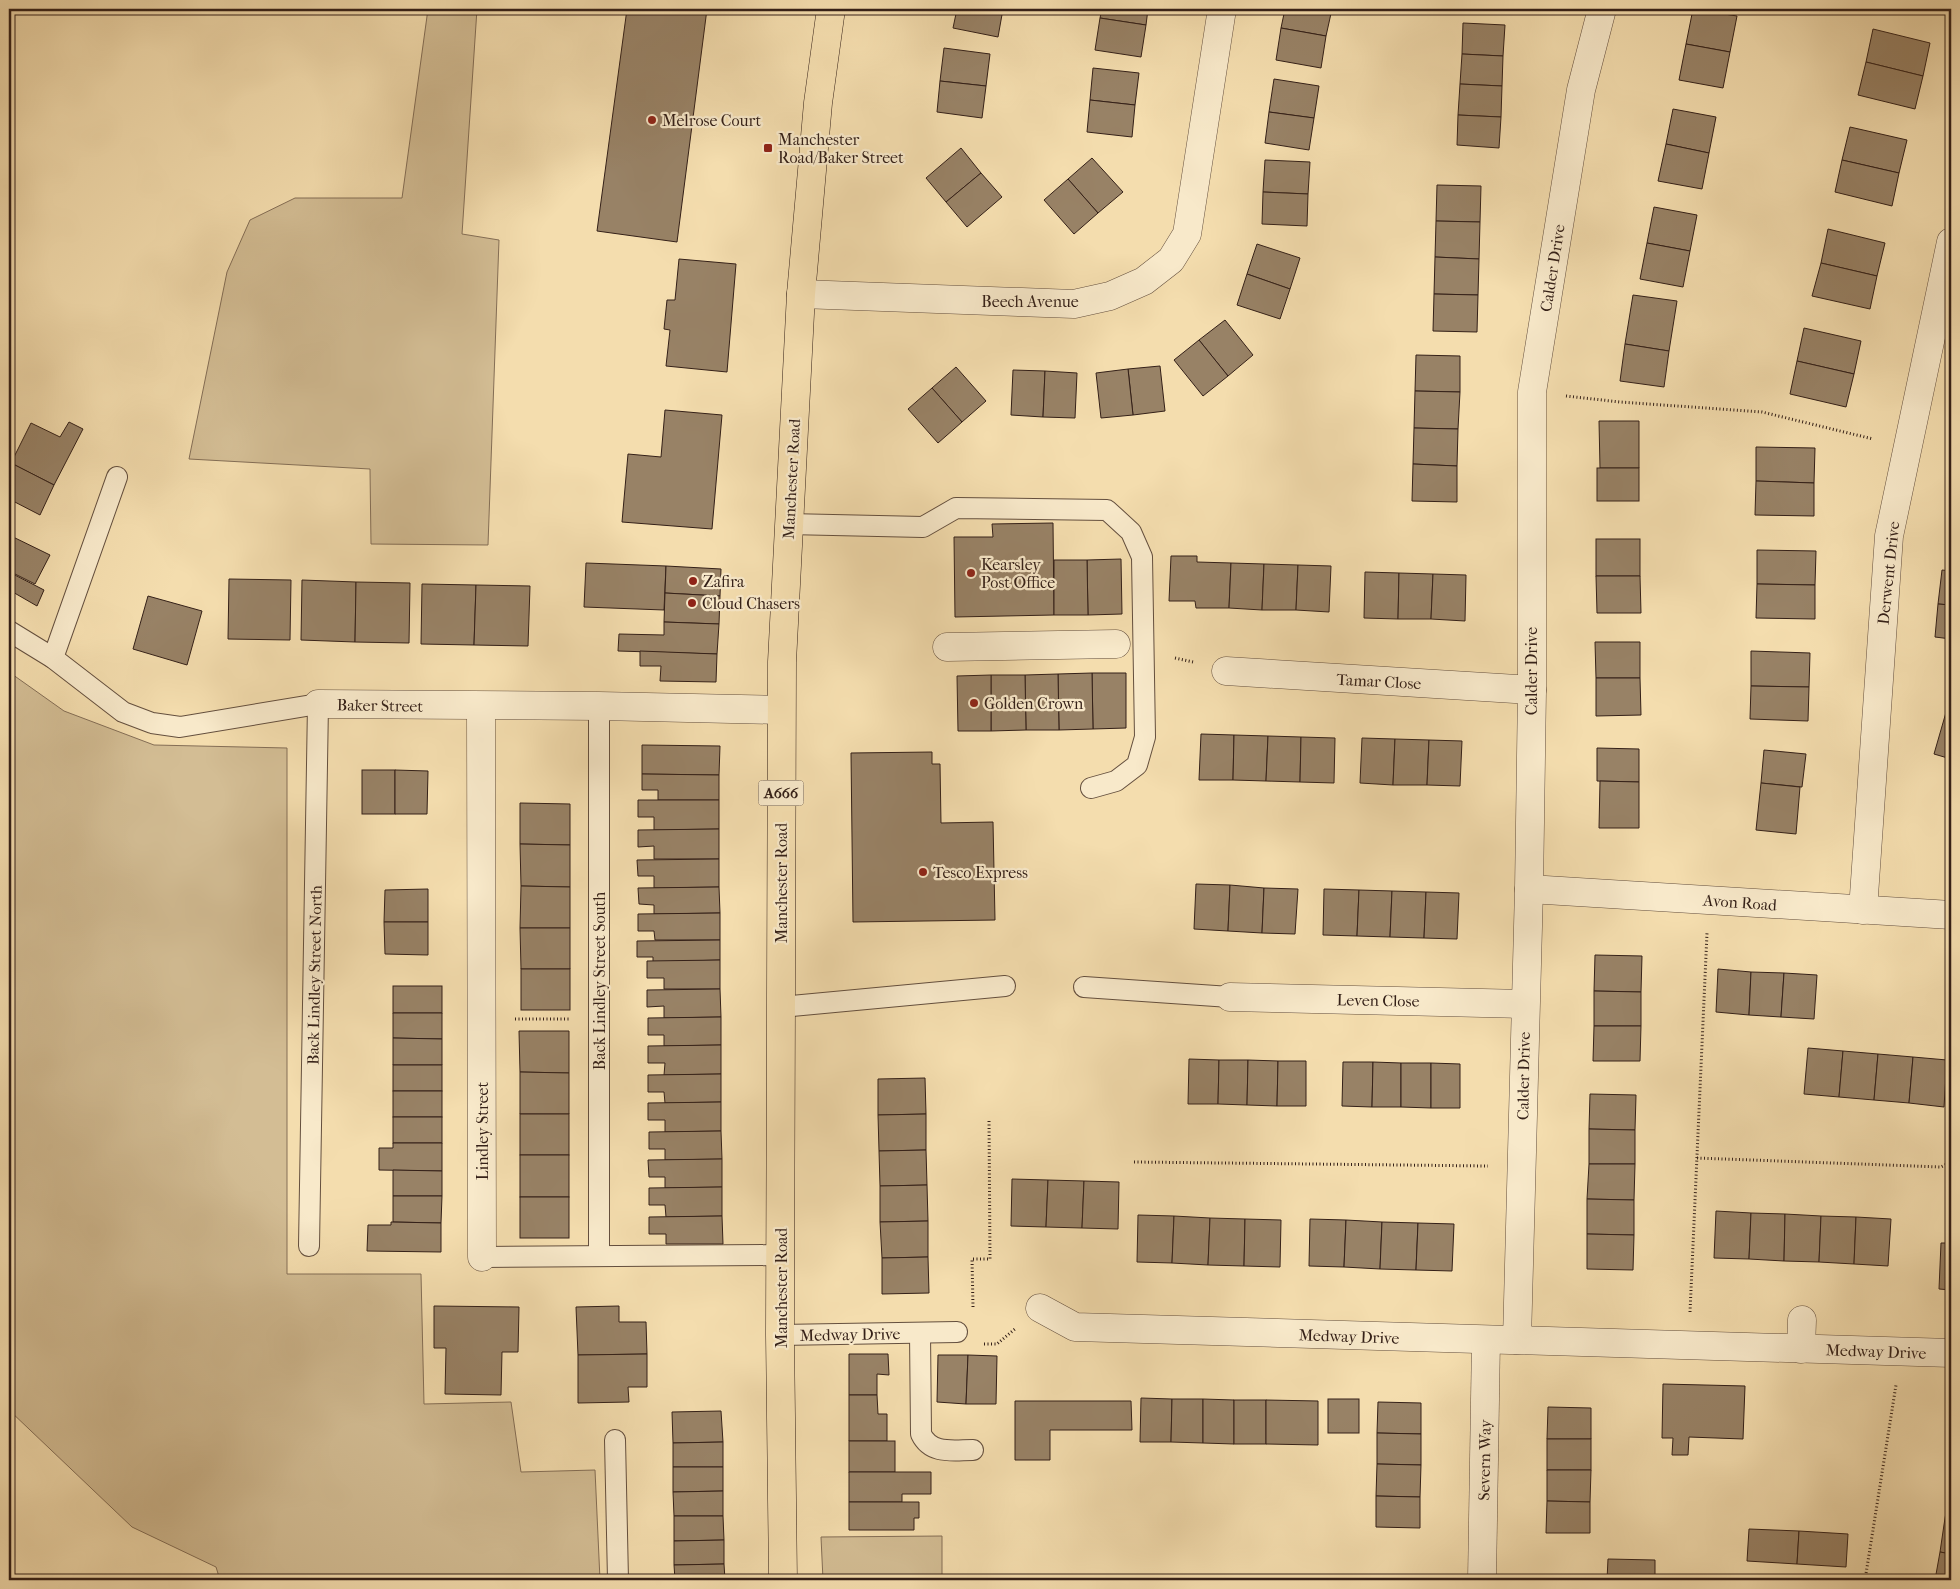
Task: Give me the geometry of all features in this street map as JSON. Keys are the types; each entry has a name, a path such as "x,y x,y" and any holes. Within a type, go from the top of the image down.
{"main road":[{"name":"Manchester Road","path":"783,1580 780,1335 782,1255 781,710 788,524 801,294 818,104 831,9"}],"street":[{"name":"Beech Avenue","path":"801,294 1074,304 1110,296 1144,281 1171,260 1187,234 1222,9"},
{"name":"Calder Drive","path":"1517,1340 1529,889 1532,690 1532,392 1581,90 1602,9"},
{"name":"Derwent Drive","path":"1863,910 1889,536 1951,242"},
{"path":"947,647 1116,644"},
{"name":"Tamar Close","path":"1226,671 1532,690"},
{"name":"Baker Street","path":"318,704 599,706 781,710"},
{"name":"Lindley Street","path":"481,706 482,1257"},
{"name":"Avon Road","path":"1529,889 1951,916"},
{"name":"Leven Close","path":"1230,997 1525,1004"},
{"name":"Medway Drive","path":"1040,1308 1075,1327 1951,1353"},
{"path":"1801,1349 1802,1320"},
{"name":"Severn Way","path":"1482,1580 1486,1340"}],"lane":[{"path":"52,658 117,477"},
{"path":"788,524 923,527 956,508 1107,510 1131,532 1142,557 1145,737 1137,765 1116,782 1091,788"},
{"name":"Baker Street","path":"9,631 52,658 123,712 152,723 180,726 318,704"},
{"name":"Back Lindley Street North","path":"309,1246 318,704"},
{"name":"Back Lindley Street South","path":"599,706 600,1256"},
{"path":"781,1007 1005,986"},
{"path":"1084,988 1230,997"},
{"name":"Lindley Street","path":"482,1257 782,1255"},
{"name":"Medway Drive","path":"780,1335 957,1332"},
{"name":"Medway Drive","path":"920,1333 921,1434 924,1442 936,1450 973,1450"},
{"path":"615,1440 618,1580"}],"path":[{"path":"1532,392 1620,402 1762,412 1908,448"},
{"path":"1688,1345 1708,900"},
{"path":"482,1019 600,1019"},
{"path":"989,1119 990,1259 972,1258 973,1318 957,1332 971,1345 997,1344 1040,1308"},
{"path":"1697,1158 1941,1167 1951,1162"},
{"path":"1134,1162 1521,1166"},
{"path":"1865,1580 1901,1352"}],"shaded area":[{"path":"428,9 477,9 462,234 499,240 488,545 371,544 370,469 189,459 227,272 250,220 295,198 402,198"},
{"path":"9,672 64,711 154,745 287,748 287,1274 421,1274 424,1404 511,1402 521,1472 595,1470 600,1580 220,1580 216,1567 132,1527 9,1410"},
{"path":"942,1536 942,1580 823,1580 821,1537"}],"building":[{"name":"Melrose Court","path":"627,9 707,9 677,242 597,231"},
{"path":"957,9 1003,9 998,37 953,28"},
{"path":"1102,9 1148,9 1146,25 1100,18"},
{"path":"1285,9 1332,9 1326,36 1281,28"},
{"path":"1693,9 1737,16 1730,52 1686,44"},
{"path":"1100,18 1146,25 1141,57 1095,50"},
{"path":"1463,23 1505,25 1503,56 1462,54"},
{"path":"1281,28 1326,36 1321,68 1276,60"},
{"path":"1873,29 1930,43 1923,76 1866,62"},
{"path":"1686,44 1730,52 1723,88 1679,80"},
{"path":"944,48 990,54 986,86 940,81"},
{"path":"1462,54 1503,56 1502,86 1460,84"},
{"path":"1866,62 1923,76 1915,109 1858,95"},
{"path":"1093,68 1139,73 1135,105 1090,100"},
{"path":"1274,79 1319,86 1314,118 1269,112"},
{"path":"940,81 986,86 982,118 937,112"},
{"path":"1460,84 1502,86 1501,117 1458,115"},
{"path":"1090,100 1135,105 1132,137 1087,132"},
{"path":"1673,109 1716,117 1709,153 1666,144"},
{"path":"1269,112 1314,118 1309,150 1265,143"},
{"path":"1458,115 1501,117 1499,148 1457,145"},
{"path":"1850,127 1907,140 1899,173 1842,160"},
{"path":"1666,144 1709,153 1702,189 1658,181"},
{"path":"961,148 981,173 946,202 926,178"},
{"path":"1092,158 1123,192 1098,213 1068,179"},
{"path":"1265,160 1310,162 1308,194 1263,192"},
{"path":"1842,160 1899,173 1892,206 1835,192"},
{"path":"981,173 1002,197 967,227 946,202"},
{"path":"1068,179 1098,213 1074,234 1044,200"},
{"path":"1437,185 1481,186 1480,222 1436,221"},
{"path":"1263,192 1308,194 1307,226 1262,224"},
{"path":"1654,207 1697,215 1690,251 1647,243"},
{"path":"1436,221 1480,222 1479,259 1435,257"},
{"path":"1828,229 1885,243 1877,276 1821,263"},
{"path":"1647,243 1690,251 1683,287 1640,279"},
{"path":"1257,244 1300,258 1290,289 1247,274"},
{"path":"1435,257 1479,259 1478,295 1434,294"},
{"path":"679,259 736,264 727,372 666,366 670,330 664,329 667,300 675,300"},
{"path":"1821,263 1877,276 1870,309 1812,296"},
{"path":"1247,274 1290,289 1280,319 1237,305"},
{"path":"1434,294 1478,295 1477,332 1433,331"},
{"path":"1633,295 1677,301 1669,351 1625,344"},
{"path":"9,317 13,317 9,354"},
{"path":"1225,320 1253,355 1228,376 1199,340"},
{"path":"1804,328 1861,341 1854,374 1797,361"},
{"path":"1199,340 1228,376 1203,396 1174,360"},
{"path":"1625,344 1669,351 1664,387 1620,381"},
{"path":"1416,355 1460,356 1460,392 1415,391"},
{"path":"1797,361 1854,374 1846,407 1790,394"},
{"path":"1160,366 1165,411 1133,415 1128,369"},
{"path":"956,367 986,401 962,422 932,388"},
{"path":"1128,369 1133,415 1101,418 1096,373"},
{"path":"1013,370 1045,371 1043,417 1011,415"},
{"path":"1045,371 1077,373 1075,418 1043,417"},
{"path":"932,388 962,422 938,443 908,409"},
{"path":"1415,391 1460,392 1458,429 1414,428"},
{"path":"665,410 722,415 712,529 622,522 628,454 661,457"},
{"path":"1599,421 1639,421 1639,468 1600,468"},
{"path":"69,422 83,429 54,485 11,463 31,423 60,437"},
{"path":"1414,428 1458,429 1457,466 1413,464"},
{"path":"1756,447 1815,448 1814,483 1756,481"},
{"path":"11,463 54,485 40,515 11,500 9,504 9,467"},
{"path":"1413,464 1457,466 1457,502 1412,501"},
{"path":"1597,468 1639,468 1639,501 1597,501"},
{"path":"1756,481 1814,483 1814,516 1755,515"},
{"path":"1053,523 1054,615 955,617 954,537 993,537 992,524"},
{"path":"9,535 50,555 35,584 9,571"},
{"path":"1596,539 1640,539 1640,576 1596,576"},
{"path":"1757,550 1816,551 1815,585 1757,584"},
{"path":"1171,556 1197,556 1197,562 1231,563 1229,608 1196,608 1195,601 1169,601"},
{"path":"1121,559 1122,614 1088,615 1087,560"},
{"path":"1054,560 1087,560 1088,615 1054,615"},
{"path":"586,563 666,566 664,610 584,607"},
{"path":"1231,563 1264,564 1262,610 1229,608"},
{"path":"1264,564 1298,565 1296,610 1262,610"},
{"path":"1298,565 1331,566 1329,612 1296,610"},
{"name":"Zafira","path":"666,566 721,569 720,596 665,593"},
{"path":"1942,570 1951,571 1951,605 1938,604"},
{"path":"9,572 44,590 37,606 11,591 9,596"},
{"path":"1365,572 1399,573 1398,619 1364,618"},
{"path":"1399,573 1433,574 1431,619 1398,619"},
{"path":"1433,574 1466,575 1465,621 1431,619"},
{"path":"1596,576 1640,576 1641,613 1597,613"},
{"path":"229,579 291,580 290,640 228,639"},
{"path":"302,580 356,582 355,642 301,640"},
{"path":"356,582 410,583 409,643 355,642"},
{"path":"422,584 476,585 474,645 421,644"},
{"path":"1757,584 1815,585 1815,619 1756,618"},
{"path":"476,585 530,586 528,646 474,645"},
{"name":"Cloud Chasers","path":"665,593 720,596 719,624 664,622"},
{"path":"148,596 202,611 187,665 133,649"},
{"path":"1938,604 1951,605 1951,639 1935,637"},
{"path":"664,622 719,624 717,654 618,651 619,634 664,635"},
{"path":"1595,642 1640,642 1640,678 1596,678"},
{"path":"640,651 717,654 716,682 660,681 661,666 640,666"},
{"path":"1751,651 1810,653 1809,687 1751,686"},
{"path":"1092,673 1126,673 1126,728 1093,729"},
{"path":"1092,673 1093,729 1059,730 1058,674"},
{"path":"1058,674 1059,730 1026,730 1025,675"},
{"path":"991,675 1025,675 1026,730 991,731"},
{"name":"Golden Crown","path":"991,675 991,731 958,731 957,676"},
{"path":"1596,678 1640,678 1641,715 1596,716"},
{"path":"1751,686 1809,687 1808,721 1750,719"},
{"path":"1951,695 1951,759 1934,754"},
{"path":"1201,734 1234,735 1233,780 1199,780"},
{"path":"1234,735 1268,736 1266,781 1233,780"},
{"path":"1268,736 1301,737 1300,782 1266,781"},
{"path":"1301,737 1335,738 1334,783 1300,782"},
{"path":"1362,738 1395,739 1393,785 1360,783"},
{"path":"1395,739 1429,740 1427,785 1393,785"},
{"path":"1429,740 1462,741 1460,786 1427,785"},
{"path":"642,745 720,746 719,775 642,774"},
{"path":"1597,748 1639,749 1639,782 1597,781"},
{"path":"1764,750 1806,754 1802,787 1761,783"},
{"name":"Tesco Express","path":"932,752 932,764 940,764 941,823 993,822 995,920 853,922 851,753"},
{"path":"362,770 395,770 395,814 362,814"},
{"path":"395,770 428,771 427,814 395,814"},
{"path":"642,774 719,775 719,800 658,800 658,790 642,790"},
{"path":"1600,781 1639,782 1639,828 1599,828"},
{"path":"1761,783 1800,787 1796,834 1756,830"},
{"path":"638,800 719,800 719,829 654,830 654,817 638,817"},
{"path":"520,803 570,804 570,845 520,844"},
{"path":"719,829 719,859 654,859 654,846 638,847 638,830"},
{"path":"520,844 570,845 570,887 521,886"},
{"path":"719,859 719,887 654,888 654,876 638,876 637,860"},
{"path":"1196,884 1230,885 1228,931 1194,929"},
{"path":"1230,885 1264,888 1262,933 1228,931"},
{"path":"521,886 570,887 570,928 520,928"},
{"path":"719,887 720,913 654,914 654,905 639,904 638,888"},
{"path":"1264,888 1298,889 1295,934 1262,933"},
{"path":"428,889 428,922 384,922 385,890"},
{"path":"1324,889 1359,890 1357,936 1323,935"},
{"path":"1359,890 1392,891 1390,937 1357,936"},
{"path":"1392,891 1426,892 1424,938 1390,937"},
{"path":"1426,892 1459,893 1457,939 1424,938"},
{"path":"720,913 720,940 655,940 654,931 638,931 638,914"},
{"path":"384,922 428,922 428,955 385,954"},
{"path":"520,928 570,928 570,969 521,969"},
{"path":"720,940 720,960 653,962 653,957 637,957 637,941"},
{"path":"1595,955 1642,956 1641,992 1594,991"},
{"path":"720,960 720,989 664,989 664,978 647,978 647,961"},
{"path":"521,969 570,969 570,1010 521,1010"},
{"path":"1718,969 1751,972 1749,1015 1716,1012"},
{"path":"1751,972 1784,973 1781,1017 1749,1015"},
{"path":"1784,973 1817,975 1814,1019 1781,1017"},
{"path":"393,986 442,986 442,1013 393,1013"},
{"path":"1951,987 1951,1042 1947,1041"},
{"path":"720,989 721,1017 664,1018 664,1006 647,1007 647,990"},
{"path":"1594,991 1641,992 1641,1026 1594,1026"},
{"path":"393,1013 442,1013 442,1039 393,1038"},
{"path":"721,1017 721,1045 664,1046 664,1035 648,1035 648,1018"},
{"path":"1594,1026 1641,1026 1640,1061 1593,1061"},
{"path":"519,1031 569,1031 569,1073 520,1072"},
{"path":"393,1038 442,1039 442,1065 393,1065"},
{"path":"721,1045 721,1074 664,1075 665,1063 648,1063 648,1046"},
{"path":"1808,1048 1843,1051 1839,1097 1804,1094"},
{"path":"1843,1051 1878,1054 1874,1100 1839,1097"},
{"path":"1878,1054 1913,1057 1909,1103 1874,1100"},
{"path":"1913,1057 1947,1060 1944,1107 1909,1103"},
{"path":"1189,1059 1219,1060 1218,1104 1188,1104"},
{"path":"1219,1060 1248,1060 1247,1105 1218,1104"},
{"path":"1248,1060 1278,1061 1277,1106 1247,1105"},
{"path":"1278,1061 1306,1061 1306,1106 1277,1106"},
{"path":"1343,1062 1373,1062 1372,1107 1342,1106"},
{"path":"1373,1062 1401,1063 1401,1107 1372,1107"},
{"path":"1401,1063 1431,1063 1431,1108 1401,1107"},
{"path":"1431,1063 1460,1064 1460,1108 1431,1108"},
{"path":"393,1065 442,1065 442,1091 393,1091"},
{"path":"520,1072 569,1073 569,1114 520,1114"},
{"path":"721,1074 721,1102 665,1103 664,1092 648,1092 648,1075"},
{"path":"925,1078 926,1114 878,1115 878,1079"},
{"path":"393,1091 442,1091 442,1117 393,1117"},
{"path":"1590,1094 1636,1095 1635,1130 1589,1129"},
{"path":"721,1102 721,1131 665,1132 665,1120 648,1120 648,1103"},
{"path":"520,1114 569,1114 569,1155 520,1155"},
{"path":"926,1114 926,1150 879,1151 878,1115"},
{"path":"393,1117 442,1117 442,1143 393,1143"},
{"path":"1589,1129 1635,1130 1635,1164 1589,1164"},
{"path":"721,1131 722,1159 665,1160 665,1149 649,1149 649,1132"},
{"path":"393,1143 442,1143 442,1171 379,1170 379,1148 393,1148"},
{"path":"926,1150 927,1185 880,1186 879,1151"},
{"path":"520,1155 569,1155 569,1197 520,1197"},
{"path":"722,1159 722,1187 665,1188 665,1177 649,1177 648,1160"},
{"path":"1589,1164 1635,1164 1634,1200 1587,1199"},
{"path":"393,1170 442,1171 442,1196 393,1196"},
{"path":"1012,1179 1048,1180 1046,1227 1011,1226"},
{"path":"1048,1180 1084,1181 1082,1228 1046,1227"},
{"path":"1084,1181 1119,1182 1118,1229 1082,1228"},
{"path":"927,1185 928,1221 880,1222 880,1186"},
{"path":"722,1187 722,1216 666,1217 665,1205 649,1205 649,1188"},
{"path":"393,1196 442,1196 441,1223 393,1222"},
{"path":"520,1197 569,1197 569,1238 520,1238"},
{"path":"1587,1199 1634,1200 1634,1235 1587,1234"},
{"path":"1716,1211 1751,1213 1749,1259 1714,1258"},
{"path":"1751,1213 1785,1214 1784,1261 1749,1259"},
{"path":"1785,1214 1821,1216 1819,1262 1784,1261"},
{"path":"1138,1215 1174,1216 1172,1263 1137,1262"},
{"path":"722,1216 723,1244 666,1244 666,1234 649,1234 649,1217"},
{"path":"1174,1216 1210,1218 1208,1265 1172,1263"},
{"path":"1821,1216 1856,1217 1854,1264 1819,1262"},
{"path":"1856,1217 1891,1219 1888,1266 1854,1264"},
{"path":"1210,1218 1245,1219 1244,1266 1208,1265"},
{"path":"1245,1219 1281,1220 1280,1267 1244,1266"},
{"path":"1310,1219 1346,1220 1344,1267 1309,1266"},
{"path":"1346,1220 1382,1222 1380,1269 1344,1267"},
{"path":"928,1221 928,1257 882,1258 880,1222"},
{"path":"391,1222 441,1223 441,1252 367,1251 368,1225 391,1225"},
{"path":"1382,1222 1418,1223 1416,1270 1380,1269"},
{"path":"1418,1223 1454,1224 1452,1271 1416,1270"},
{"path":"1587,1234 1634,1235 1633,1270 1587,1269"},
{"path":"1941,1243 1951,1243 1951,1290 1939,1289"},
{"path":"928,1257 929,1293 882,1294 882,1258"},
{"path":"434,1306 519,1307 518,1352 502,1352 501,1395 445,1394 446,1348 434,1348"},
{"path":"619,1306 619,1322 646,1322 647,1354 578,1355 576,1307"},
{"path":"647,1354 647,1387 628,1387 629,1402 578,1403 578,1355"},
{"path":"849,1354 888,1354 889,1375 877,1374 877,1395 849,1395"},
{"path":"938,1355 968,1355 966,1404 937,1402"},
{"path":"968,1355 997,1356 996,1404 966,1404"},
{"path":"1663,1384 1745,1386 1743,1439 1689,1437 1688,1455 1672,1455 1673,1438 1662,1438"},
{"path":"849,1395 877,1395 878,1414 887,1414 887,1441 849,1441"},
{"path":"1141,1398 1172,1399 1171,1442 1140,1442"},
{"path":"1172,1399 1203,1399 1203,1443 1171,1442"},
{"path":"1203,1399 1234,1400 1234,1444 1203,1443"},
{"path":"1328,1399 1359,1399 1359,1433 1328,1433"},
{"path":"1234,1400 1266,1400 1266,1444 1234,1444"},
{"path":"1266,1400 1318,1401 1318,1445 1266,1444"},
{"path":"1015,1401 1131,1401 1132,1430 1050,1430 1050,1460 1015,1460"},
{"path":"1378,1402 1421,1403 1421,1434 1377,1433"},
{"path":"1548,1407 1591,1408 1591,1439 1547,1439"},
{"path":"721,1411 723,1442 673,1443 672,1412"},
{"path":"1377,1433 1421,1434 1421,1465 1377,1464"},
{"path":"1547,1439 1591,1439 1591,1470 1547,1470"},
{"path":"849,1441 895,1441 895,1472 849,1472"},
{"path":"723,1442 723,1467 673,1467 673,1443"},
{"path":"1377,1464 1421,1465 1420,1497 1376,1496"},
{"path":"673,1467 723,1467 723,1491 673,1492"},
{"path":"1547,1470 1591,1470 1590,1502 1547,1501"},
{"path":"849,1472 931,1472 931,1494 902,1494 902,1502 849,1502"},
{"path":"1951,1486 1951,1519 1945,1518"},
{"path":"723,1491 723,1516 674,1516 673,1492"},
{"path":"1376,1496 1420,1497 1420,1528 1376,1527"},
{"path":"1547,1501 1590,1502 1590,1533 1546,1533"},
{"path":"849,1502 919,1502 919,1518 914,1518 914,1530 849,1530"},
{"path":"674,1516 723,1516 724,1540 674,1541"},
{"path":"1945,1518 1951,1519 1951,1554 1940,1552"},
{"path":"1749,1529 1799,1531 1797,1564 1747,1561"},
{"path":"1799,1531 1848,1534 1846,1567 1797,1564"},
{"path":"724,1540 724,1564 674,1565 674,1541"},
{"path":"1940,1552 1951,1554 1951,1580 1935,1580"},
{"path":"1608,1559 1655,1560 1655,1580 1607,1580"},
{"path":"724,1564 725,1580 675,1580 674,1565"}],"place":[{"name":"Melrose Court","path":"652,120"},
{"name":"Manchester Road/Baker Street","path":"768,148"},
{"name":"Kearsley Post Office","path":"971,573"},
{"name":"Zafira","path":"693,581"},
{"name":"Cloud Chasers","path":"692,603"},
{"name":"Golden Crown","path":"974,703"},
{"name":"Tesco Express","path":"923,872"}]}
